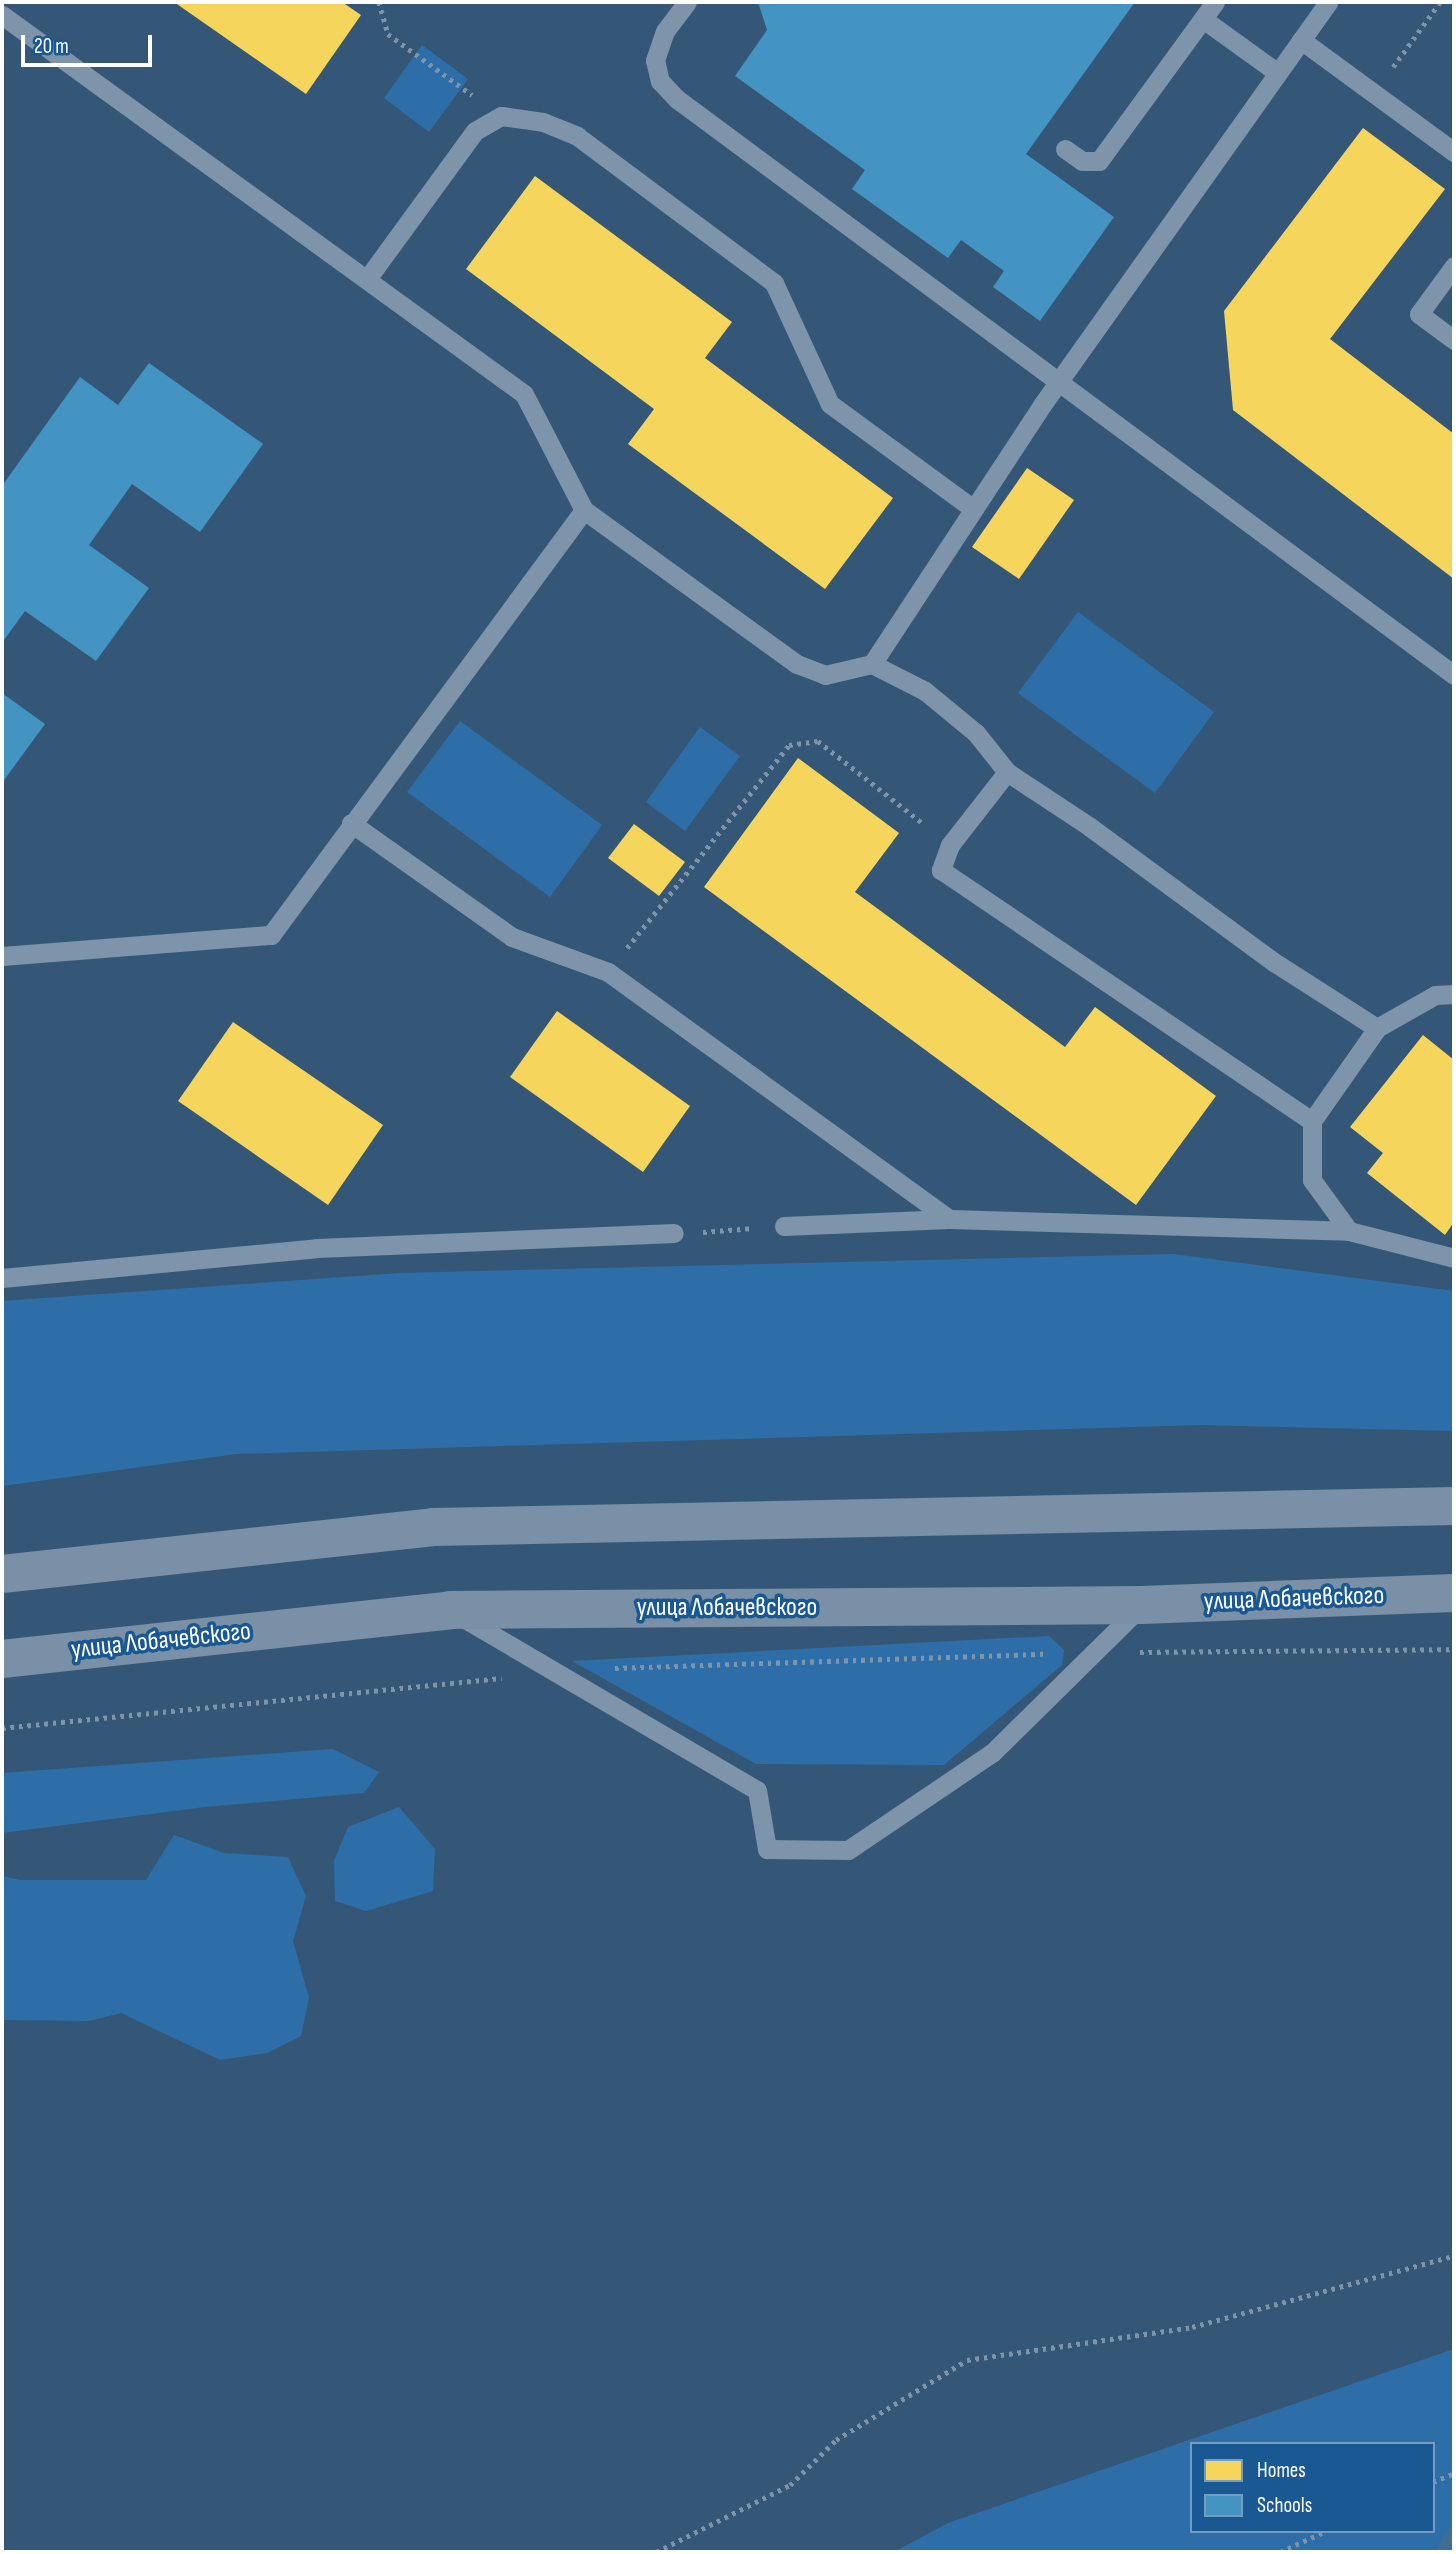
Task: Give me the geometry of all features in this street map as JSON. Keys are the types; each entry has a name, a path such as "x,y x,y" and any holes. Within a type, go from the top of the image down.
{"main road":[{"path":"2,1574 433,1527 1454,1506"},
{"name":"улица Лобачевского","path":"2,1659 450,1610 1142,1605 1454,1593"}],"lane":[{"path":"687,2 665,31 655,60 660,81 677,99 1454,675"},
{"path":"1065,149 1082,161 1099,161 1215,2"},
{"path":"872,664 972,508 1328,2"},
{"path":"2,15 524,394 583,510 797,663 825,675 872,664 925,691 976,733 1007,772 1090,827 1274,962 1377,1028"},
{"path":"1203,19 1278,73"},
{"path":"1301,40 1454,152"},
{"path":"367,279 475,131 501,116 543,122 577,135 774,284 830,404 972,508"},
{"path":"1454,266 1419,314 1454,340"},
{"path":"2,956 271,935 583,510"},
{"path":"1007,772 950,845 941,870 1312,1121"},
{"path":"351,823 512,937 607,972 949,1219"},
{"path":"1349,1231 1312,1180 1312,1121 1377,1028 1435,995 1454,994"},
{"path":"784,1226 949,1219 1349,1231 1454,1258"},
{"path":"2,1278 317,1248 674,1233"},
{"path":"450,1610 757,1790 767,1849 848,1850 992,1753 1142,1605"}],"path":[{"path":"379,2 388,34 501,116"},
{"path":"1374,94 1440,2"},
{"path":"607,972 789,745 818,741 950,845"},
{"path":"674,1233 784,1226"},
{"path":"607,1668 1094,1653 1454,1649"},
{"path":"2,1728 497,1681 531,1658"},
{"path":"656,2552 790,2485 835,2440 967,2360 1192,2327 1454,2256"},
{"path":"1435,2481 1454,2473"},
{"path":"1280,2552 1322,2533"}],"shaded area":[{"path":"422,45 468,79 429,132 384,98"},
{"path":"1078,612 1214,712 1155,793 1018,693"},
{"path":"460,721 602,825 550,897 407,792"},
{"path":"700,727 740,756 685,831 646,802"},
{"path":"1173,1254 1454,1291 1454,1431 1201,1425 236,1454 2,1486 2,1301 400,1273"},
{"path":"1049,1636 1064,1650 1062,1665 944,1765 756,1764 572,1661"},
{"path":"333,1749 379,1772 364,1793 205,1807 2,1833 2,1773"},
{"path":"399,1807 435,1849 433,1891 366,1911 335,1901 334,1861 348,1827"},
{"path":"174,1835 224,1853 288,1857 306,1896 293,1941 309,1998 301,2036 267,2053 220,2060 121,2013 89,2021 2,2020 2,1876 20,1880 146,1880"},
{"path":"1454,2349 1454,2552 894,2552 948,2523"}],"building: Homes":[{"path":"174,2 342,2 361,15 306,94"},
{"path":"1363,128 1445,189 1330,339 1454,434 1454,579 1233,410 1224,311"},
{"path":"535,176 732,322 705,358 893,498 825,589 628,444 654,409 466,269"},
{"path":"1027,468 1074,500 1019,579 972,547"},
{"path":"798,758 899,833 855,892 1065,1047 1095,1007 1216,1096 1136,1205 704,887"},
{"path":"634,824 685,862 659,896 608,858"},
{"path":"557,1011 690,1106 643,1172 510,1077"},
{"path":"233,1022 383,1125 328,1205 178,1101"},
{"path":"1423,1035 1454,1060 1454,1222 1445,1235 1367,1173 1383,1153 1350,1127"}],"building: Schools":[{"path":"758,2 1135,2 1026,154 1114,217 1040,321 993,287 1004,271 961,240 948,258 852,189 865,170 735,76 767,30"},
{"path":"149,363 263,444 200,532 132,484 89,545 149,588 96,661 25,611 2,643 2,486 80,377 118,405"},
{"path":"2,693 45,724 2,783"}],"waterway":[{"path":"1443,2552 1454,2533"}]}
